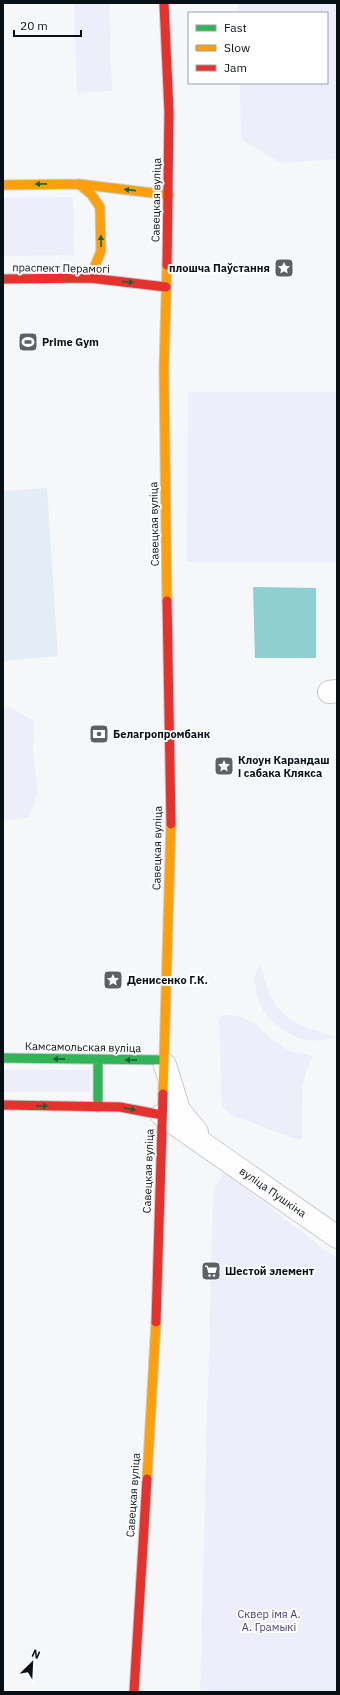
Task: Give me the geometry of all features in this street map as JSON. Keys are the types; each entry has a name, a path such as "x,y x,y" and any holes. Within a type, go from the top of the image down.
{"main road":[{"name":"Савецкая вуліца","path":"134,1692 155,1344 171,834 164,369 169,195 169,112 164,3"},
{"path":"3,185 79,184 169,195"},
{"path":"79,184 91,194 100,207 101,251 90,278"},
{"name":"праспект Перамогі","path":"3,279 90,278 166,286"},
{"name":"Камсамольская вуліца","path":"3,1058 164,1060"},
{"path":"98,1059 98,1106"},
{"path":"3,1105 120,1107 162,1115"}],"street":[{"name":"вуліца Пушкіна","path":"164,1060 179,1110 209,1147"},
{"name":"вуліца Пушкіна","path":"162,1115 337,1237"}],"shaded area":[{"path":"47,488 58,656 3,661 3,491"}],"green space":[{"path":"74,3 109,3 112,91 77,93"},
{"path":"239,3 337,3 337,159 281,163 241,139 240,84 328,84 328,12 239,12"},
{"path":"73,197 74,255 3,256 3,198"},
{"path":"188,392 337,392 337,562 187,562"},
{"path":"9,707 34,721 33,754 38,791 29,817 3,821 3,710"},
{"path":"261,965 265,982 271,996 277,1007 285,1015 306,1027 337,1037 320,1040 303,1039 278,1027 265,1013 257,997 255,977"},
{"path":"222,1015 233,1015 250,1021 286,1049 313,1057 307,1069 302,1087 303,1138 299,1140 234,1116 222,1107 219,1019"},
{"path":"3,1070 91,1070 90,1092 3,1092"},
{"name":"Сквер імя А. А. Грамыкі","path":"224,1172 337,1259 337,1692 200,1692 213,1197 217,1184"}],"water":[{"path":"253,587 316,588 316,658 255,658"}],"traffic: fast":[{"path":"3,1058 164,1060"},
{"path":"98,1059 98,1107"}],"traffic: slow":[{"path":"79,184 91,194 100,207 101,251 90,278"},
{"path":"3,185 79,184 169,195"},
{"path":"167,265 164,369 167,601"},
{"path":"163,1094 171,824"},
{"path":"147,1479 156,1322"}],"traffic: jam":[{"path":"164,3 169,112 167,265"},
{"path":"3,279 90,278 166,287"},
{"path":"167,601 171,824"},
{"path":"156,1322 163,1094"},
{"path":"3,1105 120,1107 162,1115"},
{"path":"134,1692 147,1479"}],"place":[{"name":"плошча Паўстання","path":"284,268"},
{"name":"Prime Gym","path":"28,342"},
{"name":"Белагропромбанк","path":"99,734"},
{"name":"Клоун Карандаш і сабака Клякса","path":"224,766"},
{"name":"Денисенко Г.К.","path":"113,980"},
{"name":"Шестой элемент","path":"211,1271"}]}
